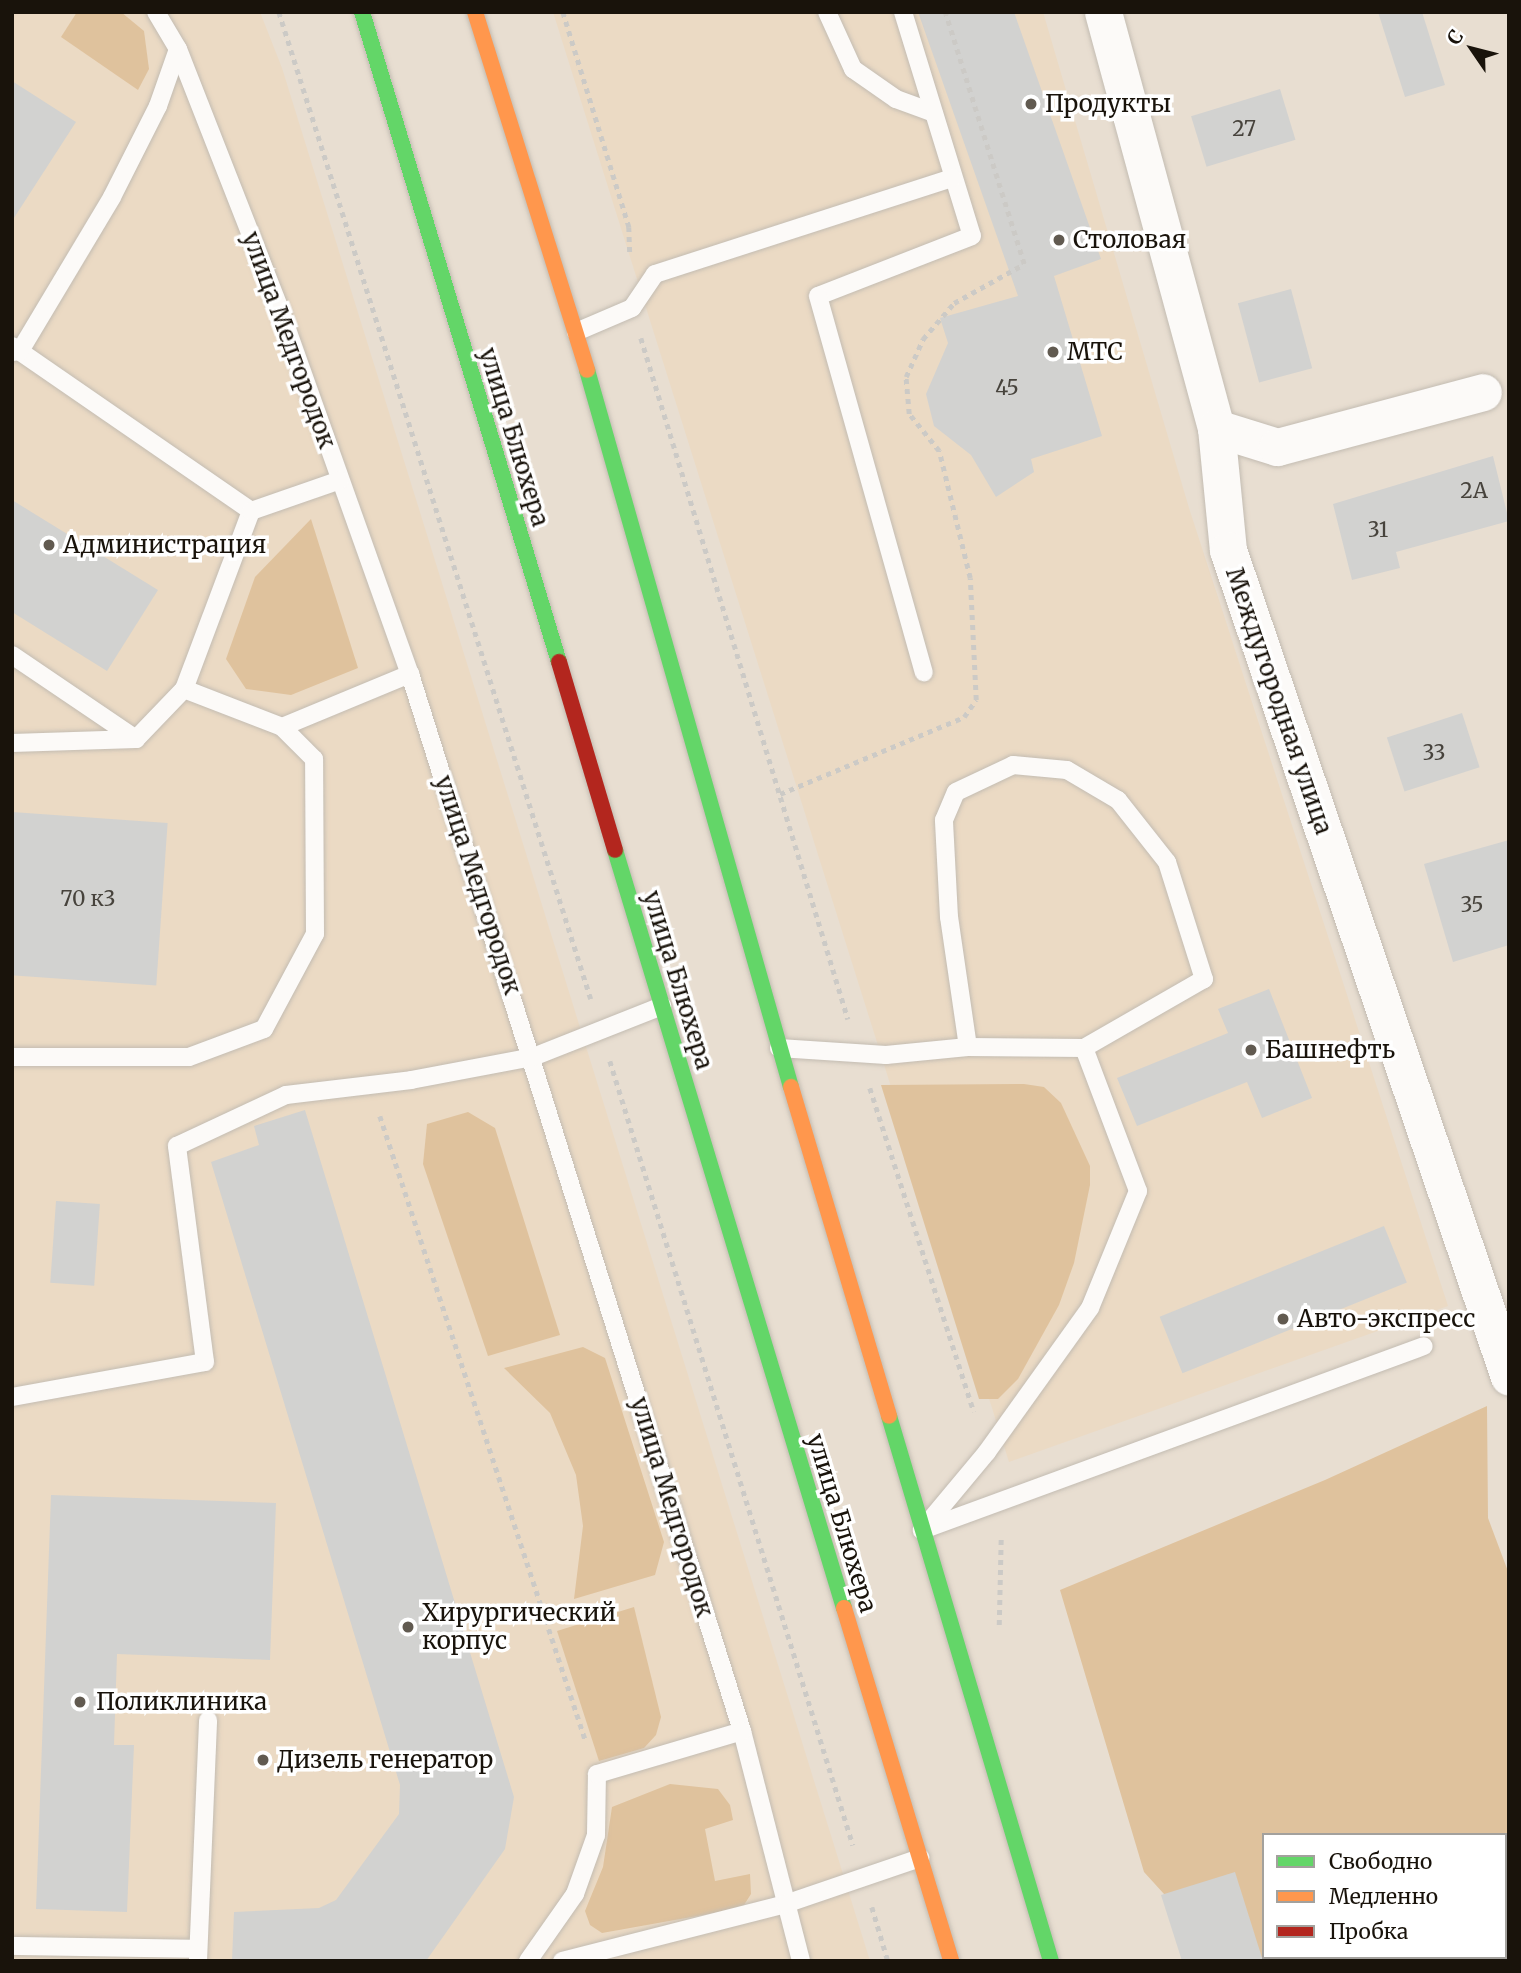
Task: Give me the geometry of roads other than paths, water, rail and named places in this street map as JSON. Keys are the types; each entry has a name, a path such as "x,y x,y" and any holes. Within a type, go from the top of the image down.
{"main road":[{"name":"улица Блюхера","path":"362,12 951,1961"},
{"path":"475,12 576,332 779,1048 1051,1961"}],"street":[{"name":"Междугородная улица","path":"1102,12 1216,428 1228,550 1501,1324 1509,1377"},
{"path":"1216,428 1277,447 1483,393"}],"lane":[{"name":"улица Медгородок","path":"156,12 178,49 282,315 410,674 533,1057 742,1731 800,1961"},
{"path":"827,12 853,69 896,99 934,113"},
{"path":"903,12 972,236 818,296 924,672"},
{"path":"178,49 158,106 112,197 15,350 251,511"},
{"path":"576,332 632,308 655,274 953,178"},
{"path":"251,511 340,480"},
{"path":"12,743 135,739 184,689 251,511"},
{"path":"12,655 135,739"},
{"path":"282,727 410,674"},
{"path":"12,1058 189,1057 264,1029 315,934 314,759 282,727 184,689"},
{"path":"779,1048 886,1055 968,1047 1084,1048 1204,979 1167,862 1118,800 1067,769 1013,765 956,792 944,820 949,917 968,1047"},
{"path":"12,1397 205,1362 177,1146 286,1095 370,1085 533,1057 662,1006"},
{"path":"922,1530 987,1452 1090,1308 1138,1191 1084,1048"},
{"path":"922,1530 1424,1346"},
{"path":"12,1946 198,1955 208,1720"},
{"path":"528,1961 575,1894 596,1835 597,1774 742,1731"},
{"path":"562,1961 785,1904 920,1858"}],"place":[{"name":"Продукты","path":"1031,104"},
{"name":"Столовая","path":"1059,240"},
{"name":"МТС","path":"1053,352"},
{"name":"Администрация","path":"49,545"},
{"name":"Башнефть","path":"1251,1050"},
{"name":"Авто-экспресс","path":"1283,1319"},
{"name":"Хирургический корпус","path":"408,1627"},
{"name":"Поликлиника","path":"80,1702"},
{"name":"Дизель генератор","path":"263,1760"}]}
